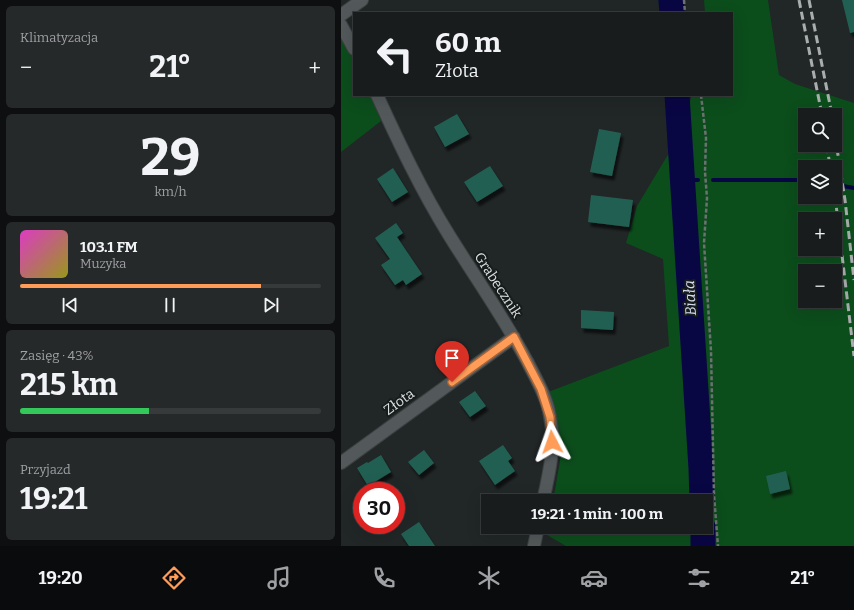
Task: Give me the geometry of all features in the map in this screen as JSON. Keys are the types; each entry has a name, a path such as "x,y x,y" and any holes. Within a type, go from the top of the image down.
{"street":[{"path":"341,15 362,0"},
{"path":"341,25 353,47"},
{"name":"Grabecznik","path":"377,96 399,143 447,234 514,337 541,389 550,417 552,442 550,468 544,494"},
{"name":"Złota","path":"341,463 514,337"},
{"path":"534,546 537,534"}],"path":[{"path":"684,0 685,12"},
{"path":"701,96 706,138 705,172 707,198 704,243 711,351 714,495 719,546"}],"green space":[{"path":"704,0 768,0 779,75 795,84 854,103 854,546 566,546 547,535 713,534 713,494 554,494 562,449 548,392 669,346 663,259 626,243 637,206 678,138 692,96 733,96 733,12 705,12"},
{"path":"341,36 353,58 353,96 370,96 381,121 341,152"}],"building":[{"path":"842,0 854,0 854,32 850,33"},
{"path":"457,114 469,134 445,147 434,127"},
{"path":"599,129 621,133 612,176 590,172"},
{"path":"490,166 503,186 477,202 464,182"},
{"path":"393,168 408,192 392,202 377,179"},
{"path":"591,195 633,200 629,227 588,222"},
{"path":"396,223 403,233 397,237 422,274 406,285 403,280 395,285 381,265 390,259 375,238"},
{"path":"581,310 614,312 613,330 581,328"},
{"path":"475,391 486,406 470,417 459,402"},
{"path":"503,445 512,458 508,461 515,471 495,485 479,461"},
{"path":"424,450 434,463 419,475 408,462"},
{"path":"381,455 391,472 375,482 366,482 357,468 367,462 368,463"},
{"path":"786,471 790,489 770,494 766,476"},
{"path":"419,522 435,546 409,546 401,534 405,534 405,531"}],"waterway":[{"name":"Biała","path":"671,0 672,12"},
{"name":"Biała","path":"677,96 702,494"},
{"path":"683,180 698,180"},
{"path":"713,180 798,180"},
{"path":"843,186 854,188"},
{"name":"Biała","path":"703,534 703,546"}],"railway":[{"path":"799,0 821,108"},
{"path":"809,0 831,108"},
{"path":"828,152 829,160"},
{"path":"838,152 845,200 854,280"},
{"path":"836,204 854,356"}],"route":[{"path":"452,382 514,337 541,389 550,417 552,442"}]}
